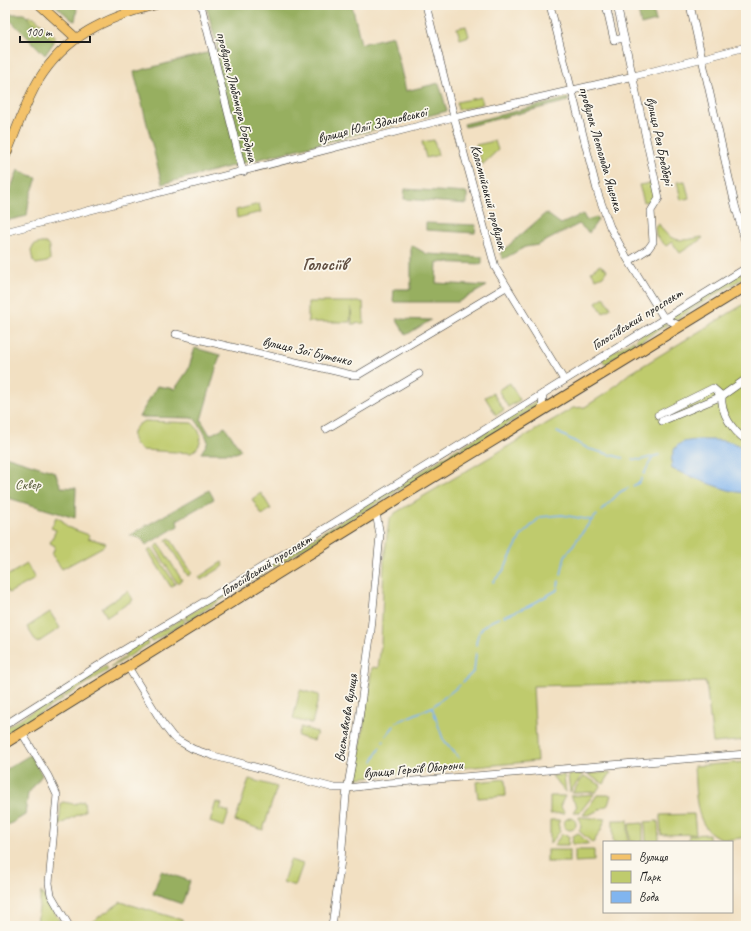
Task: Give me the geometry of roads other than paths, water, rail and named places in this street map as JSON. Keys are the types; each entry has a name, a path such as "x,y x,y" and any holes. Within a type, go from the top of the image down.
{"highway":[{"name":"Голосіївський проспект","path":"5,743 745,286"}],"main road":[{"path":"40,5 76,38"},
{"path":"5,157 38,82 54,59 76,38 111,19 155,5"}],"street":[{"name":"провулок Любомира Бордуна","path":"201,5 243,172"},
{"name":"Коломийський провулок","path":"426,5 454,117 495,267 564,380"},
{"name":"провулок Леопольда Ященка","path":"550,5 598,194 610,227 629,261 665,318 680,326"},
{"path":"606,5 614,40 624,38"},
{"name":"вулиця Рея Бредбері","path":"617,5 659,198 651,211 652,242 648,249 629,261"},
{"path":"690,5 701,60 735,205 746,244"},
{"name":"вулиця Юлії Здановської","path":"5,232 454,117 701,60 746,47"},
{"name":"Голосіївський проспект","path":"5,725 112,657 183,616 746,267"},
{"name":"вулиця Зої Бутенко","path":"176,334 352,375 358,375 506,287"},
{"path":"326,429 419,374"},
{"path":"746,379 722,396 660,418 713,388 722,396 724,411 733,429 746,440"},
{"path":"542,410 543,394"},
{"name":"Виставкова вулиця","path":"332,926 341,860 348,788 370,637 380,535 376,513"},
{"name":"вулиця Героїв Оборони","path":"128,667 173,737 184,744 193,749 214,756 334,788 746,754"},
{"path":"22,733 48,776 57,795 49,883 51,895 69,926"}],"water":[{"path":"700,440 730,442 746,451 746,493 728,490 672,469 672,457 677,446 680,443"}],"waterway":[{"path":"557,432 589,449 623,458"},
{"path":"633,459 640,460 659,455"},
{"path":"644,474 652,458"},
{"path":"633,486 640,482 642,478"},
{"path":"601,511 620,492 628,488"},
{"path":"493,582 503,571 521,536 540,517 562,515 591,520"},
{"path":"561,575 565,556 590,522 597,515"},
{"path":"504,616 529,606 557,590 559,581"},
{"path":"476,645 480,631 490,622 499,618"},
{"path":"463,682 474,671 476,653"},
{"path":"397,722 432,707 460,685"},
{"path":"432,707 443,739 459,758"},
{"path":"386,736 394,726"},
{"path":"373,761 380,747"}],"district":[{"name":"Голосіїв","path":"325,264"}],"park label":[{"name":"Сквер","path":"28,484"}]}
